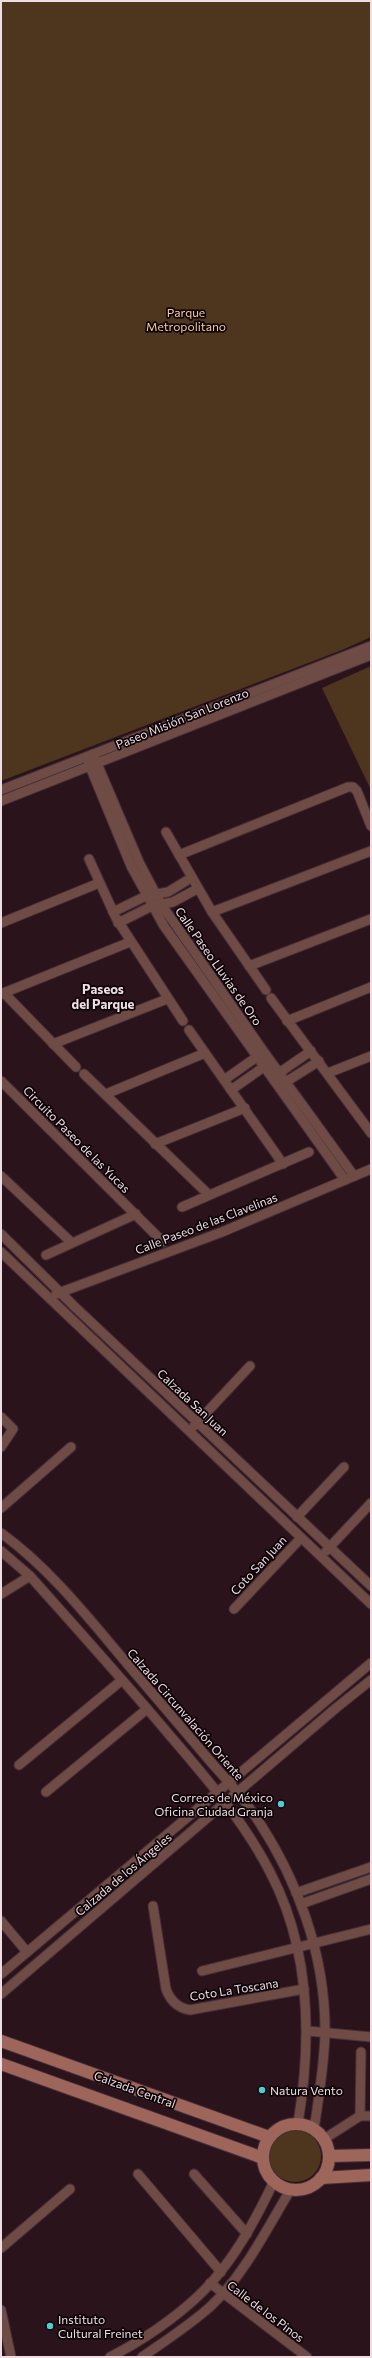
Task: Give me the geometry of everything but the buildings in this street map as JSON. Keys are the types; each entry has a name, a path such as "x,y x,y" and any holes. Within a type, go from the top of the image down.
{"street":[{"name":"Paseo Misión San Lorenzo","path":"1,790 371,646"},
{"name":"Paseo Misión San Lorenzo","path":"1,801 94,766 371,655"},
{"name":"Calle Paseo Lluvias de Oro","path":"90,755 146,896 200,979 276,1075 345,1180"},
{"name":"Calle Paseo Lluvias de Oro","path":"94,766 139,862 161,904 260,1054"},
{"path":"179,856 348,787 353,787 357,791 371,826"},
{"path":"166,832 191,878 212,912 266,990"},
{"path":"212,912 371,851"},
{"path":"89,859 118,923 183,1021"},
{"path":"113,912 146,896 168,892 191,878"},
{"path":"1,923 99,883"},
{"path":"118,923 152,906 173,902 197,888"},
{"path":"249,966 371,919"},
{"path":"76,1066 2,993 130,942"},
{"path":"287,1020 371,987"},
{"path":"271,998 370,1129"},
{"path":"53,1044 167,999"},
{"path":"189,1030 283,1164"},
{"path":"276,1075 311,1051"},
{"path":"106,1094 205,1053"},
{"path":"224,1080 260,1054"},
{"path":"328,1073 371,1056"},
{"path":"283,1085 319,1061"},
{"path":"231,1090 268,1064"},
{"path":"84,1074 209,1195"},
{"name":"Circuito Paseo de las Yucas","path":"1,1081 163,1242"},
{"name":"Calle Paseo Lluvias de Oro","path":"283,1085 354,1176"},
{"path":"155,1144 245,1108"},
{"path":"182,1207 309,1152"},
{"name":"Calle Paseo de las Clavelinas","path":"48,1298 60,1292 222,1232 371,1169"},
{"path":"1,1176 72,1243"},
{"path":"46,1254 136,1214"},
{"name":"Calzada San Juan","path":"1,1234 60,1292 371,1586"},
{"name":"Calzada San Juan","path":"1,1252 371,1604"},
{"path":"189,1431 250,1366"},
{"path":"1,1417 13,1429 1,1447"},
{"path":"1,1508 71,1447"},
{"path":"297,1517 344,1467"},
{"path":"321,1557 371,1503"},
{"name":"Calzada Circunvalación Oriente","path":"1,1533 40,1566 84,1614 228,1782 253,1813 285,1865 301,1904 314,1945 322,1992 325,2033 321,2087 314,2129"},
{"name":"Coto San Juan","path":"234,1609 301,1538"},
{"path":"1,1550 30,1576 148,1709 217,1791 226,1802 271,1873 288,1917 297,1949 304,1989 308,2030 305,2082 298,2124"},
{"path":"4,1591 22,1569"},
{"path":"4,1591 30,1576"},
{"path":"72,1624 84,1614"},
{"name":"Calzada de los Ángeles","path":"1,1974 371,1663"},
{"path":"19,1765 122,1680"},
{"name":"Calzada de los Ángeles","path":"1,1994 371,1680"},
{"path":"46,1792 148,1709"},
{"path":"296,1893 371,1867"},
{"path":"301,1904 371,1879"},
{"name":"Coto La Toscana","path":"153,1906 166,1988 170,1998 178,2006 190,2010 304,1989"},
{"path":"1,1921 27,1952"},
{"path":"202,1971 314,1945 371,1929"},
{"path":"308,2030 371,2037"},
{"name":"Calzada Central","path":"1,2040 269,2137"},
{"path":"360,2116 361,2052"},
{"name":"Calzada Central","path":"1,2064 263,2158"},
{"path":"324,2139 360,2116 371,2116"},
{"path":"287,2124 298,2124 314,2129 324,2139 329,2156 326,2171 321,2178 313,2185 302,2189 291,2189 274,2181 264,2167 264,2147 269,2137 277,2129 287,2124"},
{"path":"329,2156 371,2155"},
{"path":"138,2174 221,2272"},
{"path":"194,2174 247,2234"},
{"path":"321,2178 371,2175"},
{"path":"116,2356 167,2321 221,2272 247,2234 274,2181"},
{"path":"142,2357 211,2306 223,2293 239,2272 291,2189"},
{"path":"1,2248 70,2190"},
{"name":"Calle de los Pinos","path":"210,2283 307,2357"},
{"path":"1,2310 11,2357"}],"green space":[{"name":"Parque Metropolitano","path":"1,1 371,1 371,637 342,650 1,781"},
{"path":"371,666 371,790 322,688"},
{"path":"290,2130 300,2130 314,2137 321,2151 321,2161 314,2175 300,2182 290,2182 280,2178 273,2171 269,2161 269,2151 273,2141 280,2134"}],"place":[{"name":"Correos de México Oficina Ciudad Granja","path":"281,1804"},
{"name":"Natura Vento","path":"262,2090"},
{"name":"Instituto Cultural Freinet","path":"50,2326"}],"district":[{"name":"Paseos del Parque","path":"103,996"}]}
